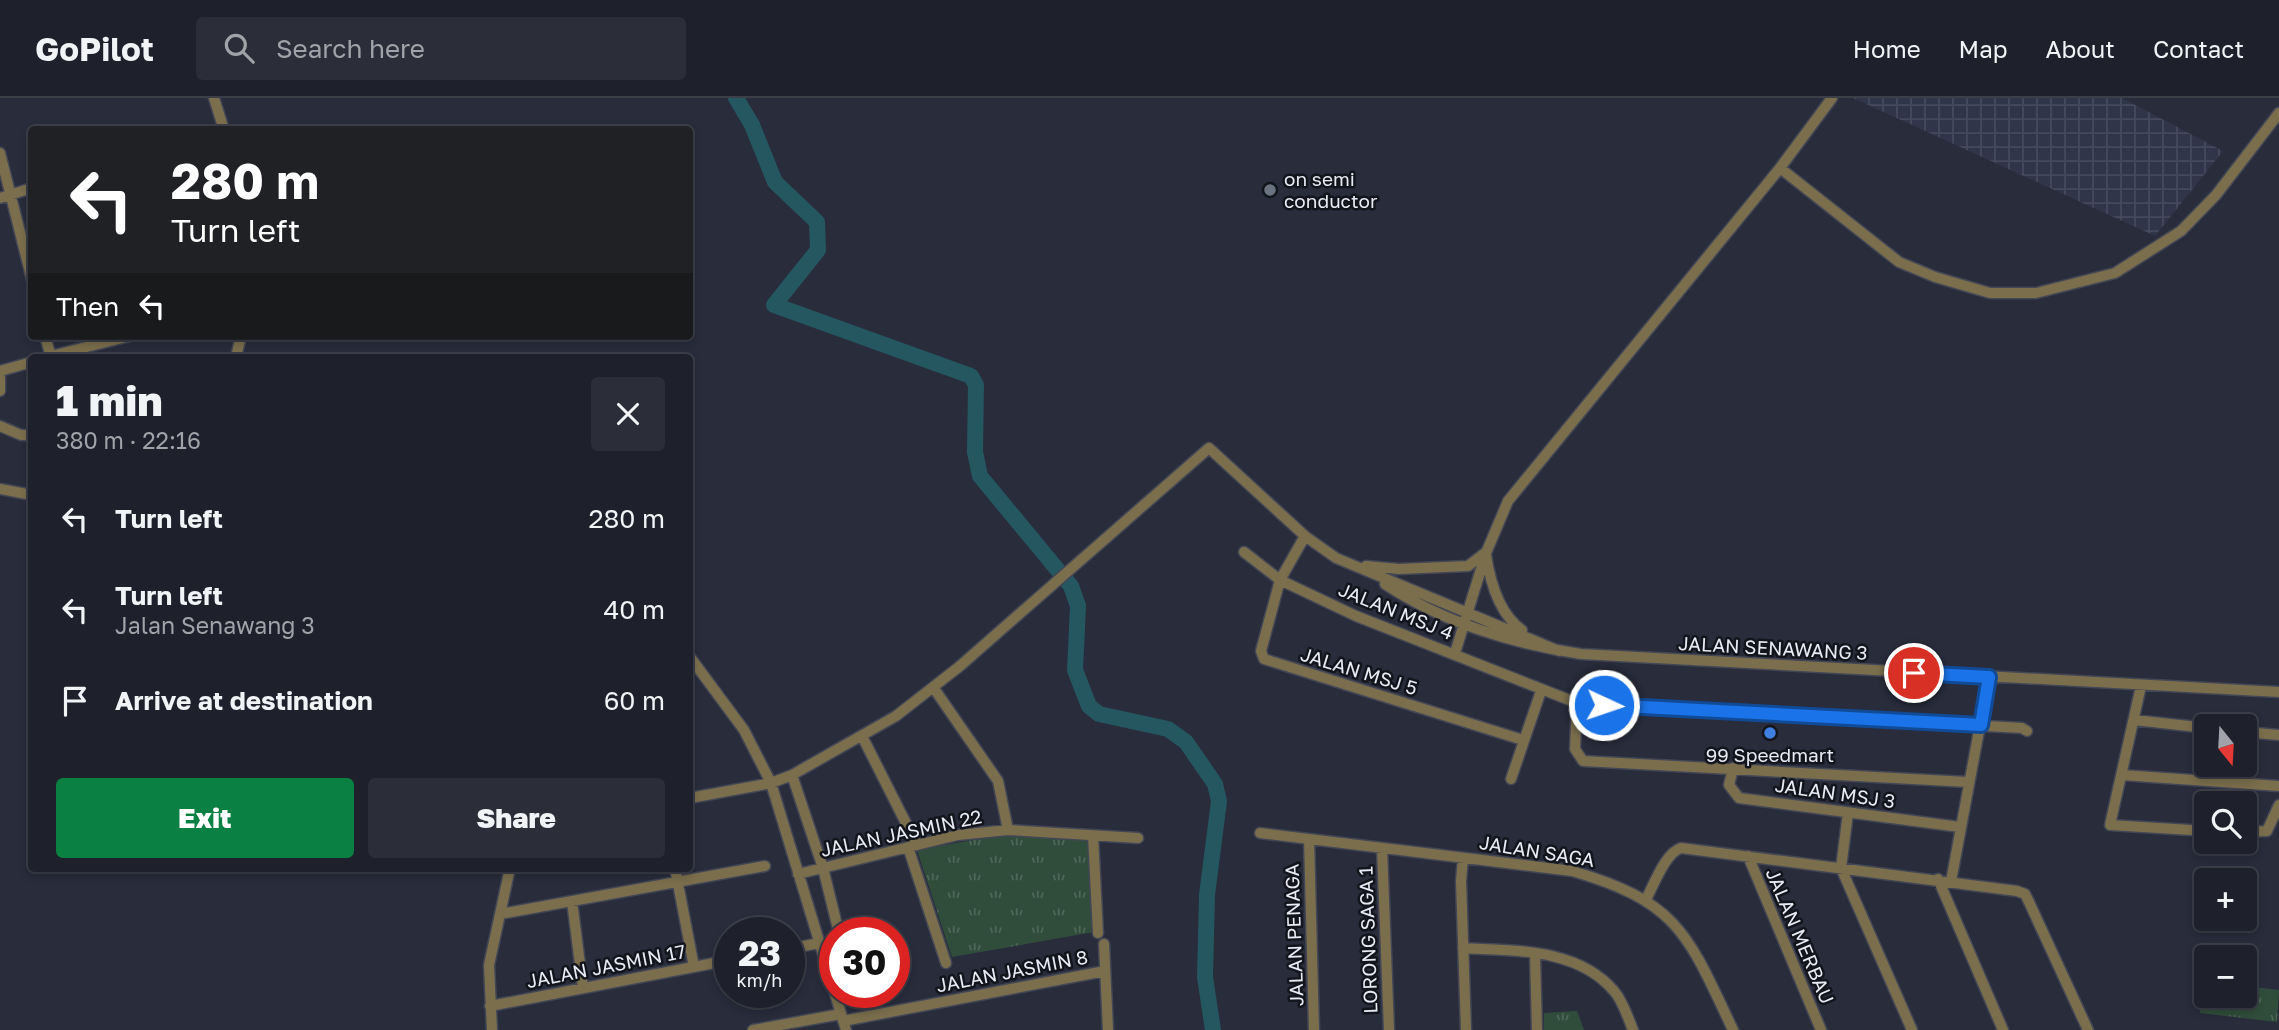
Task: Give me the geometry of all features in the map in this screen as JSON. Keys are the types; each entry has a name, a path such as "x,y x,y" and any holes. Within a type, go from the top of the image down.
{"street":[{"path":"214,98 223,126"},
{"path":"1455,653 1486,553 1508,501 1780,168 1832,98"},
{"path":"1780,168 1899,261 1935,277 1990,293 2036,293 2115,273 2181,231 2216,195 2279,113"},
{"path":"0,153 6,196 28,267"},
{"path":"6,196 28,189"},
{"path":"61,354 115,340"},
{"path":"0,371 28,363"},
{"path":"0,378 0,391"},
{"path":"0,426 21,435 28,435"},
{"path":"693,797 771,783 792,775 896,716 1048,590 1209,448 1305,537 1336,558 1372,573"},
{"path":"0,489 28,494"},
{"path":"1280,580 1305,537"},
{"name":"JALAN MSJ 4","path":"1244,552 1280,580 1356,616 1577,703 2022,727 2027,731"},
{"path":"1336,558 1357,564 1399,569 1468,566 1486,553"},
{"path":"1486,553 1490,579 1506,611 1515,626 1535,640"},
{"name":"JALAN SENAWANG 3","path":"1372,573 1559,651"},
{"name":"JALAN SENAWANG 3","path":"1372,573 1388,586 1464,623 1533,647 1559,651 1646,659 2279,692"},
{"name":"JALAN MSJ 5","path":"1280,580 1261,651 1264,659 1523,740"},
{"path":"693,661 744,730 771,783 819,943 805,946"},
{"path":"1952,876 1989,677"},
{"path":"2141,686 2110,825 2194,830"},
{"path":"933,687 998,781 1008,830"},
{"path":"1511,779 1541,691"},
{"path":"1577,703 1575,749 1583,761 1968,782"},
{"path":"2134,720 2194,727"},
{"path":"2258,733 2279,735"},
{"path":"862,736 913,846 946,963"},
{"name":"JALAN MSJ 3","path":"1733,768 1730,785 1740,798 1960,828"},
{"path":"792,775 823,868 835,917"},
{"path":"2122,775 2279,786"},
{"path":"2257,831 2267,831 2279,805"},
{"path":"1848,813 1840,868 1912,1030"},
{"name":"JALAN JASMIN 22","path":"798,874 958,835 1008,830 1138,838"},
{"name":"JALAN SAGA","path":"1260,833 1572,871 1611,882 1646,899 1674,923 1693,946 1733,1030"},
{"path":"1093,836 1098,933"},
{"name":"JALAN PENAGA","path":"1309,839 1314,1030"},
{"name":"LORONG SAGA 1","path":"1382,848 1390,1030"},
{"path":"1646,899 1675,850 1938,879 2025,894 2088,1030"},
{"name":"JALAN MERBAU","path":"1748,856 1821,1030"},
{"path":"1463,858 1466,1030"},
{"path":"500,914 765,866"},
{"path":"492,1030 489,965 509,872"},
{"path":"676,872 694,967"},
{"path":"1938,879 2003,1030"},
{"path":"572,901 583,988"},
{"path":"1104,944 1108,1030"},
{"path":"1463,948 1558,957 1583,966 1615,991 1633,1030"},
{"path":"1535,955 1537,1030"},
{"name":"JALAN JASMIN 17","path":"490,1006 714,963"},
{"name":"JALAN JASMIN 8","path":"753,1030 824,1017 844,1022 1105,971"},
{"path":"824,1017 827,1030"}],"shaded area":[{"path":"1853,98 2122,98 2223,151 2155,236"}],"green space":[{"path":"1007,834 1089,839 1094,932 952,957 917,850"},
{"path":"2257,987 2279,990 2277,1022 2200,1013 2201,1008 2257,1008"},
{"path":"2205,1008 2250,1008 2249,1017 2205,1011"},
{"path":"1577,1011 1584,1030 1544,1030 1544,1013"}],"waterway":[{"path":"736,98 752,125 775,182 817,222 818,250 774,305 971,376 976,385 975,452 980,476 1071,586 1078,606 1075,670 1089,706 1099,714 1168,729 1186,742 1215,784 1219,801 1207,895 1205,977 1213,1030"}],"place":[{"name":"on semi conductor","path":"1270,190"},
{"name":"99 Speedmart","path":"1770,733"}],"route":[{"path":"1604,705 1981,725 1989,677 1914,673"}]}
